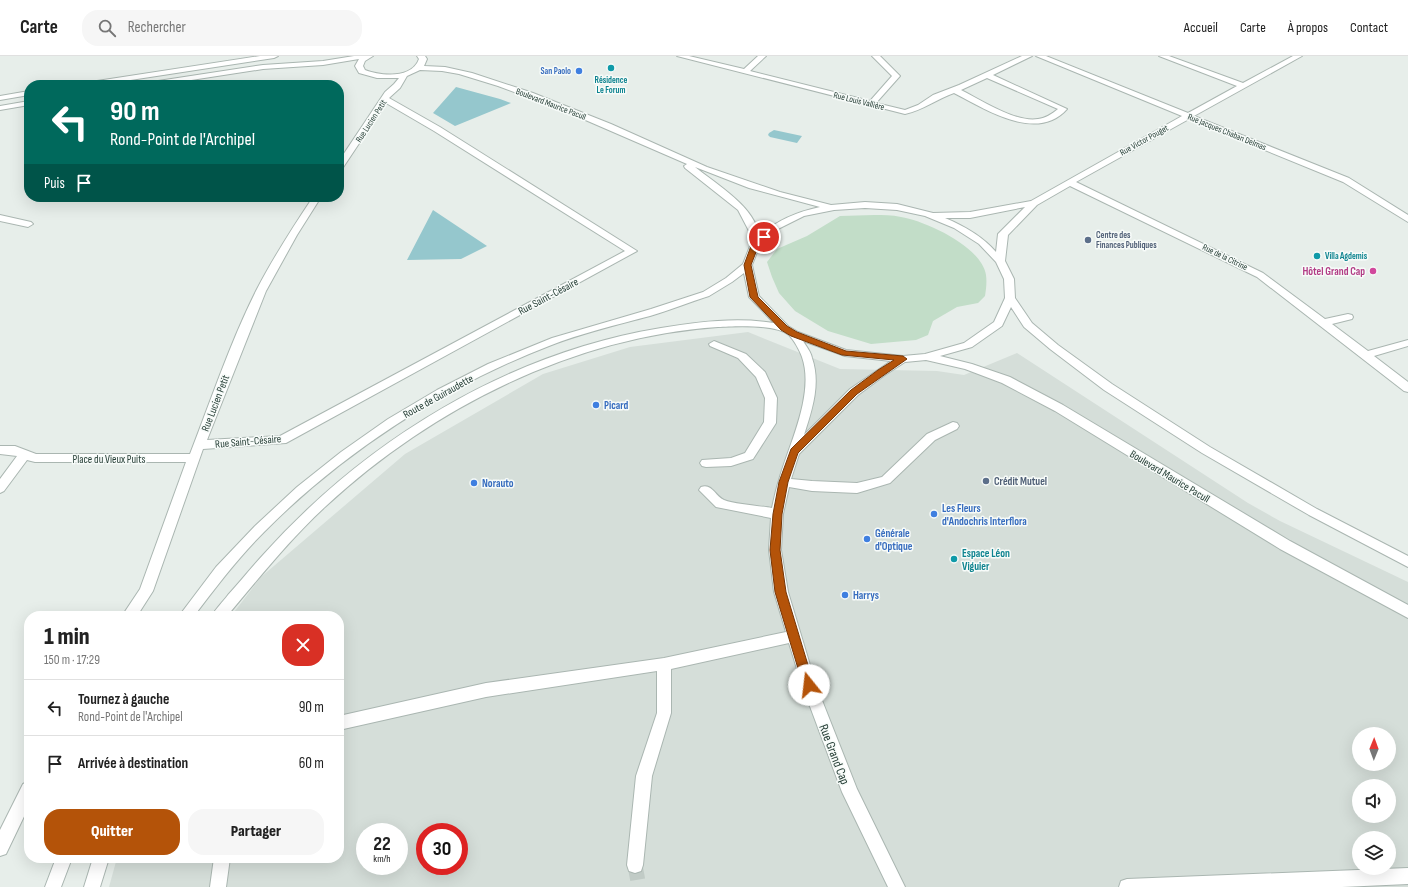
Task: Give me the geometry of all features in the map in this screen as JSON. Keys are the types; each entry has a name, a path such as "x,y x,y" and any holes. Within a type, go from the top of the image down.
{"street":[{"path":"117,80 274,56"},
{"path":"178,80 322,59 368,56"},
{"path":"355,69 359,66 362,60 368,56"},
{"path":"322,59 376,76 391,76 405,74 419,68 423,63 421,56"},
{"name":"Rue Louis Vallière","path":"681,56 905,112 921,107 936,97 955,90 1028,56"},
{"path":"745,72 762,56"},
{"path":"871,104 896,76 876,56"},
{"name":"Rue Jacques Chaban Delmas","path":"1040,56 1346,180 1408,218"},
{"path":"1163,56 1243,86"},
{"name":"Rue Victor Pouget","path":"1000,261 1003,234 1034,203 1187,116 1298,56"},
{"name":"Boulevard Maurice Pacull","path":"419,68 449,70 488,80 564,108 633,136 678,158 765,192 834,207"},
{"name":"Rue Lucien Petit","path":"344,159 385,91 397,86 405,74"},
{"path":"955,90 1018,120 1036,122 1049,119 1063,109 987,75"},
{"name":"Rue Lucien Petit","path":"376,76 385,91"},
{"name":"Rue Saint-Césaire","path":"199,445 282,440 632,251 457,142 385,91"},
{"path":"0,98 24,94"},
{"path":"0,108 24,104"},
{"name":"Boulevard Maurice Pacull","path":"678,158 742,208 754,231 755,246"},
{"name":"Rue de la Citrine","path":"1069,182 1260,275 1408,388"},
{"name":"Rue Lucien Petit","path":"132,611 146,591 194,458 236,350 261,291 292,236 314,202"},
{"name":"Rue Victor Pouget","path":"928,214 970,215 1034,203"},
{"path":"789,331 754,297 747,265 755,246 773,228 801,214 834,207 865,205 897,207 928,214 957,226 982,242 1000,261 1009,279 1010,298 998,324 968,344 925,357 903,359"},
{"path":"0,218 28,224"},
{"name":"Route de Guiraudette","path":"190,611 227,564 270,519 320,474 404,414 454,385 500,363 546,344 706,294 728,280 747,265"},
{"path":"1010,298 1028,325 1054,347 1108,387 1206,450 1279,493 1408,562"},
{"path":"1324,323 1348,317"},
{"name":"Route de Guiraudette","path":"223,611 254,574 295,530 336,490 378,457 421,427 469,399 514,376 557,358 602,343 648,332 721,323 757,323 789,331 845,353 903,359"},
{"name":"Rue Grand Cap","path":"789,331 807,357 811,381 807,409 784,482 777,514 775,550 780,592 809,685 850,792 897,887"},
{"path":"1366,356 1408,343"},
{"path":"706,463 731,462 749,456 760,436 770,423 771,398 761,375 742,356 714,344"},
{"name":"Boulevard Maurice Pacull","path":"925,357 968,366 1006,380 1059,408 1285,545 1408,612"},
{"name":"Rue Grand Cap","path":"794,452 854,392 880,372 903,359"},
{"path":"784,482 812,486 857,488 886,480 931,437 953,426"},
{"name":"Place du Vieux Puits","path":"0,450 15,450 35,458 140,460 194,458"},
{"path":"0,488 25,454"},
{"path":"705,490 720,504 777,514"},
{"path":"344,722 486,690 664,664 794,636"},
{"path":"635,865 644,776 664,713 664,664"},
{"path":"0,848 24,799"},
{"path":"53,887 62,863"},
{"path":"92,887 99,863"},
{"path":"218,887 221,863"},
{"path":"1127,887 1408,876"}],"shaded area":[{"path":"748,332 840,369 937,371 964,375 1017,353 1248,503 1280,521 1408,582 1408,887 109,887 116,863 344,863 344,611 235,611 261,577 405,454 543,374 630,347"}],"green space":[{"path":"874,215 912,219 938,230 964,245 975,255 982,265 986,275 985,296 978,303 957,307 933,321 928,335 916,340 871,344 828,331 795,311 779,293 767,262 777,249 807,236 840,216"}],"water":[{"path":"456,87 511,103 455,126 433,113"},
{"path":"774,130 802,136 797,143 770,137 768,135 769,133"},
{"path":"433,210 487,246 461,259 407,260"}],"tunnel":[{"path":"635,865 639,887"}],"place":[{"name":"Résidence Le Forum","path":"611,68"},
{"name":"San Paolo","path":"579,71"},
{"name":"Centre des Finances Publiques","path":"1088,240"},
{"name":"Villa Agdemis","path":"1317,256"},
{"name":"Hôtel Grand Cap","path":"1373,271"},
{"name":"Picard","path":"596,405"},
{"name":"Crédit Mutuel","path":"986,481"},
{"name":"Norauto","path":"474,483"},
{"name":"Les Fleurs d'Andochris Interflora","path":"934,514"},
{"name":"Générale d'Optique","path":"867,539"},
{"name":"Espace Léon Viguier","path":"954,559"},
{"name":"Harrys","path":"845,595"}],"route":[{"path":"764,237 755,246 747,265 754,297 784,328 794,334 845,353 903,359 880,372 854,392 794,452 784,482 777,514 775,550 780,592 809,685"}]}
